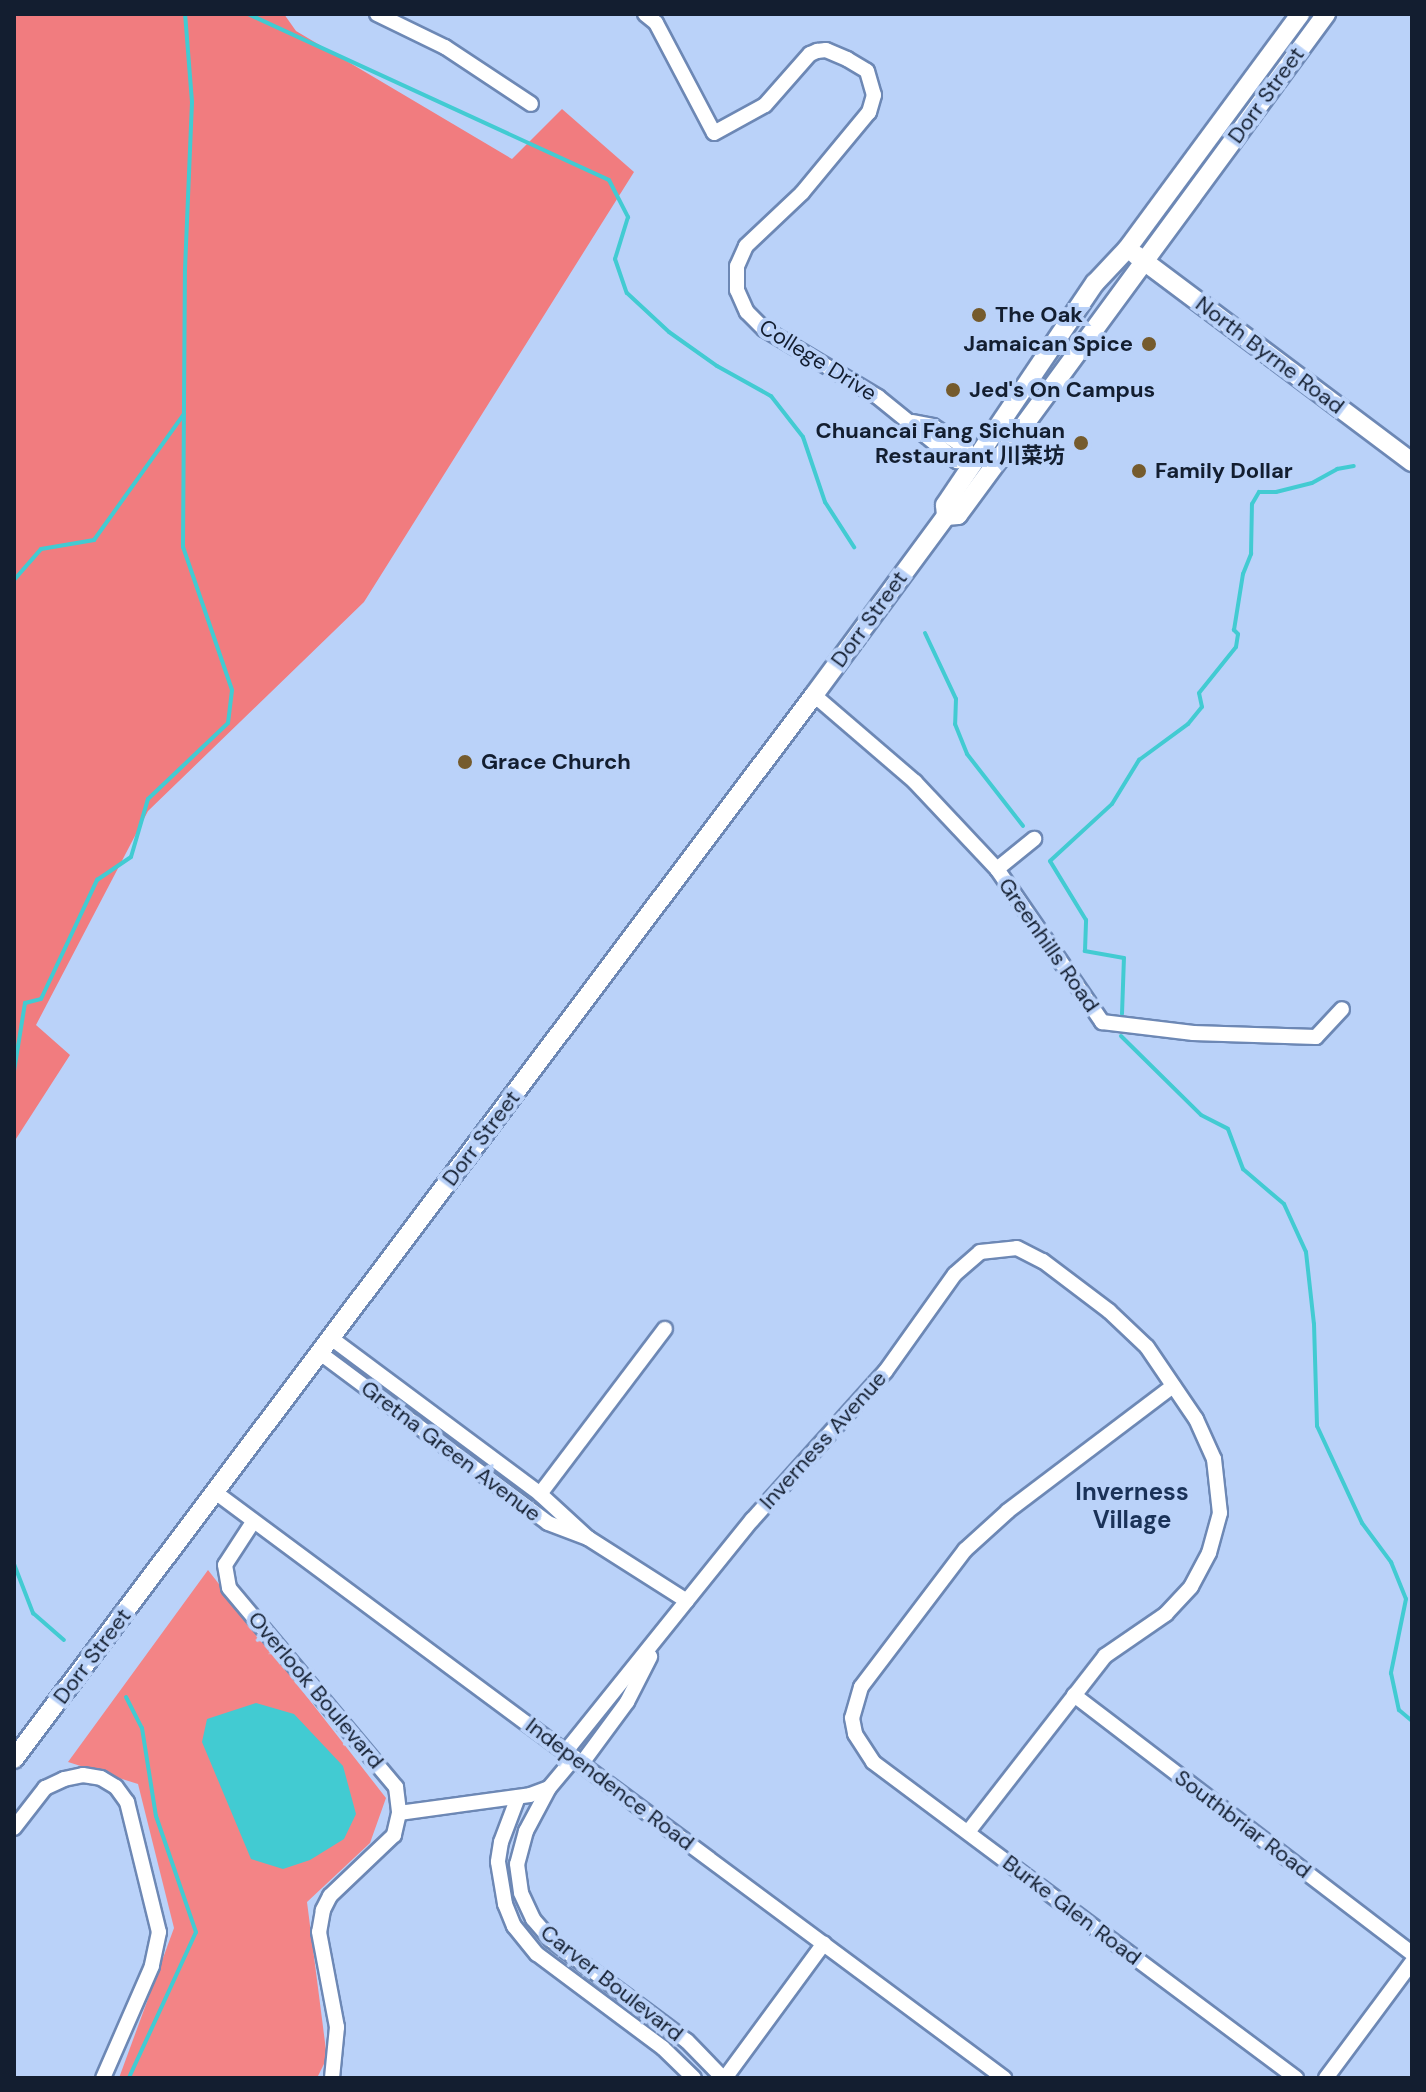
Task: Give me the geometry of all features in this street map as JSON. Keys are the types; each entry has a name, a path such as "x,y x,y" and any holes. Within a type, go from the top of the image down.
{"main road":[{"name":"Dorr Street","path":"14,1759 946,516 945,505 970,461 1095,283 1127,249 1300,14"},
{"name":"Dorr Street","path":"946,516 958,515 1326,14"},
{"name":"North Byrne Road","path":"1127,249 1412,462"}],"street":[{"path":"377,14 445,47 531,104"},
{"name":"College Drive","path":"645,14 656,23 714,133 765,105 810,54 817,51 836,54 867,71 874,95 869,112 802,193 753,238 740,255 736,277 747,312 764,329 857,384 913,422 924,438 957,461 970,461"},
{"name":"Greenhills Road","path":"814,695 915,782 997,869 1102,1022 1193,1033 1316,1037 1342,1009"},
{"path":"997,869 1034,839"},
{"name":"Inverness Avenue","path":"549,1788 627,1702 657,1643 687,1601 816,1446 885,1372 955,1274 980,1252 1017,1248 1043,1261 1109,1311 1147,1347 1173,1386"},
{"path":"519,1502 535,1490 665,1329"},
{"name":"Gretna Green Avenue","path":"326,1346 535,1490 588,1538 687,1601"},
{"name":"Gretna Green Avenue","path":"326,1346 542,1519 566,1532 588,1538"},
{"path":"968,1832 1105,1656 1166,1614 1191,1587 1209,1553 1220,1513 1214,1459 1196,1419 1173,1386"},
{"name":"Burke Glen Road","path":"1173,1386 1008,1511 965,1550 861,1687 852,1718 855,1734 873,1762 1296,2078"},
{"name":"Independence Road","path":"215,1492 1004,2078"},
{"path":"542,1519 553,1504"},
{"name":"Overlook Boulevard","path":"253,1522 225,1565 229,1588 383,1768 396,1787 399,1813"},
{"name":"Southbriar Road","path":"1074,1695 1412,1953"},
{"path":"14,1828 45,1788 64,1779 83,1775 101,1778 116,1787 127,1802 159,1932 152,1966 103,2078"},
{"path":"332,2078 337,2027 319,1932 323,1910 330,1896 394,1835 399,1813 518,1797 549,1788"},
{"name":"Carver Boulevard","path":"549,1788 526,1831 517,1864 521,1893 533,1919 551,1940 687,2041 724,2078"},
{"name":"Carver Boulevard","path":"518,1797 501,1842 498,1862 505,1904 514,1926 537,1954 663,2048 694,2078"},
{"path":"724,2078 824,1943"},
{"path":"1326,2078 1412,1962"}],"shaded area":[{"path":"19,14 284,14 296,31 512,159 562,109 634,172 364,602 148,811 36,1025 70,1055 14,1142 14,18"},
{"path":"208,1570 386,1798 370,1843 307,1902 327,2058 317,2078 119,2078 174,1928 138,1784 68,1762"},
{"path":"256,1703 294,1714 343,1766 356,1814 344,1839 310,1860 283,1869 251,1859 202,1742 207,1719"}],"waterway":[{"path":"14,1071 25,1003 41,999 97,880 131,857 148,799 228,723 232,690 183,547 185,269 192,102 185,14"},
{"path":"248,14 609,180 628,217 615,259 627,293 669,332 717,366 771,396 803,437 825,502 854,547"},
{"path":"14,580 41,549 94,540 184,414"},
{"path":"1122,1014 1124,958 1085,951 1086,920 1050,861 1112,804 1139,760 1188,724 1202,707 1199,693 1236,647 1238,634 1234,630 1243,574 1251,554 1252,504 1259,492 1276,492 1312,483 1337,469 1354,466"},
{"path":"925,633 956,699 955,724 967,754 1023,826"},
{"path":"1121,1036 1201,1115 1228,1129 1243,1169 1284,1204 1306,1252 1314,1324 1317,1426 1362,1523 1391,1562 1406,1599 1391,1673 1399,1710 1412,1721"},
{"path":"14,1564 33,1613 64,1640"},
{"path":"126,1697 142,1728 156,1816 196,1932 129,2078"}],"place":[{"name":"The Oak","path":"979,315"},
{"name":"Jamaican Spice","path":"1149,344"},
{"name":"Jed's On Campus","path":"953,390"},
{"name":"Chuancai Fang Sichuan Restaurant 川菜坊","path":"1081,443"},
{"name":"Family Dollar","path":"1139,471"},
{"name":"Grace Church","path":"465,762"}],"district":[{"name":"Inverness Village","path":"1132,1506"}]}
